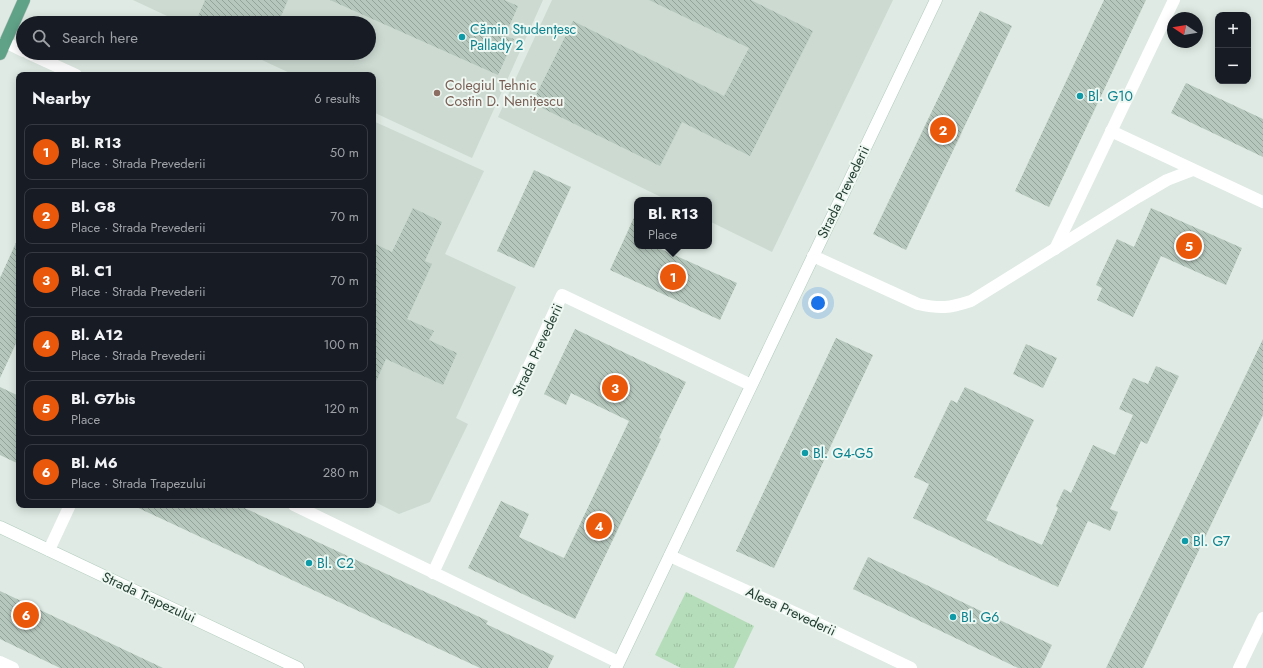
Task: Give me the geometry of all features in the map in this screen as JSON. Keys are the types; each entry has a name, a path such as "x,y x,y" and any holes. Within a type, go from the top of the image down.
{"main road":[{"path":"17,16 24,0"},
{"path":"0,54 16,18"}],"street":[{"name":"Strada Prevederii","path":"617,665 936,0"},
{"path":"1055,249 1174,0"},
{"path":"5,42 16,48"},
{"path":"43,60 69,72"},
{"path":"1111,131 1263,202"},
{"path":"813,256 918,304 936,308 951,308 971,301 1167,180 1193,170"},
{"name":"Strada Prevederii","path":"433,572 562,295 751,385"},
{"path":"48,550 69,508"},
{"path":"300,508 433,572 617,665"},
{"name":"Strada Trapezului","path":"0,527 298,668"},
{"name":"Aleea Prevederii","path":"670,556 802,616 910,668"},
{"path":"1239,668 1263,618"},
{"path":"0,662 13,668"}],"shaded area":[{"name":"Colegiul Tehnic Costin D. Nenițescu","path":"133,0 543,0 472,158 376,113 376,72 288,72 262,60 376,60 376,16 167,16"},
{"path":"552,0 893,0 772,252 712,222 712,197 661,197 498,117"},
{"path":"376,122 484,171 445,254 516,287 456,418 468,424 430,502 399,514 376,502"}],"green space":[{"path":"686,592 754,626 734,668 681,668 655,655"}],"building":[{"path":"205,0 288,0 281,16 198,16"},
{"name":"Cămin Studențesc Pallady 2","path":"330,0 504,0 518,6 505,36 514,39 498,75 376,21 376,16 366,16"},
{"path":"649,0 751,0 813,31 750,156 682,122 660,166 532,103 573,21 724,96 749,48"},
{"name":"Bl. G10","path":"1104,0 1146,0 1049,207 1015,191"},
{"path":"980,11 1012,26 906,250 873,234"},
{"path":"1186,83 1263,119 1263,157 1171,113"},
{"path":"534,170 571,187 534,268 497,251"},
{"path":"413,208 442,222 425,261 432,264 407,319 434,331 429,340 457,353 443,385 386,359 376,381 376,244 392,252"},
{"path":"1151,208 1242,248 1226,285 1161,256 1133,317 1097,300 1102,288 1096,285 1117,239 1134,247"},
{"path":"634,218 634,249 661,249 737,283 720,320 610,270"},
{"path":"16,243 16,343 0,378 0,278"},
{"path":"575,329 686,382 659,438 661,439 575,619 468,568 501,501 529,514 519,537 564,558 629,421 571,393 566,405 544,394"},
{"name":"Bl. G4-G5","path":"836,338 873,355 774,568 736,551"},
{"name":"Bl. G7","path":"1263,339 1263,415 1143,668 1106,668"},
{"path":"1026,344 1057,358 1043,388 1013,374"},
{"path":"1156,366 1179,376 1147,444 1141,441 1110,509 1118,512 1110,531 1088,521 1058,587 998,560 913,518 929,484 914,477 951,400 957,403 965,387 1034,420 986,520 1042,545 1058,508 1056,506 1064,489 1071,493 1093,445 1115,455 1133,415 1119,409 1133,378 1148,384"},
{"path":"0,387 16,395 16,463 0,455"},
{"name":"Bl. C2","path":"138,508 244,508 488,621 486,624 554,656 548,668 480,668"},
{"name":"Bl. G6","path":"868,557 1052,645 1041,668 1018,668 853,589"},
{"path":"0,591 163,668 60,668 0,639"}],"place":[{"name":"Cămin Studențesc Pallady 2","path":"462,37"},
{"name":"Colegiul Tehnic Costin D. Nenițescu","path":"437,93"},
{"name":"Bl. G10","path":"1080,96"},
{"name":"Bl. G8","path":"943,130"},
{"name":"Bl. G7bis","path":"1189,246"},
{"name":"Bl. R13","path":"673,277"},
{"name":"Bl. C1","path":"615,388"},
{"name":"Bl. G4-G5","path":"805,453"},
{"name":"Bl. A12","path":"599,526"},
{"name":"Bl. G7","path":"1185,541"},
{"name":"Bl. C2","path":"309,563"},
{"name":"Bl. M6","path":"26,615"},
{"name":"Bl. G6","path":"953,617"}]}
